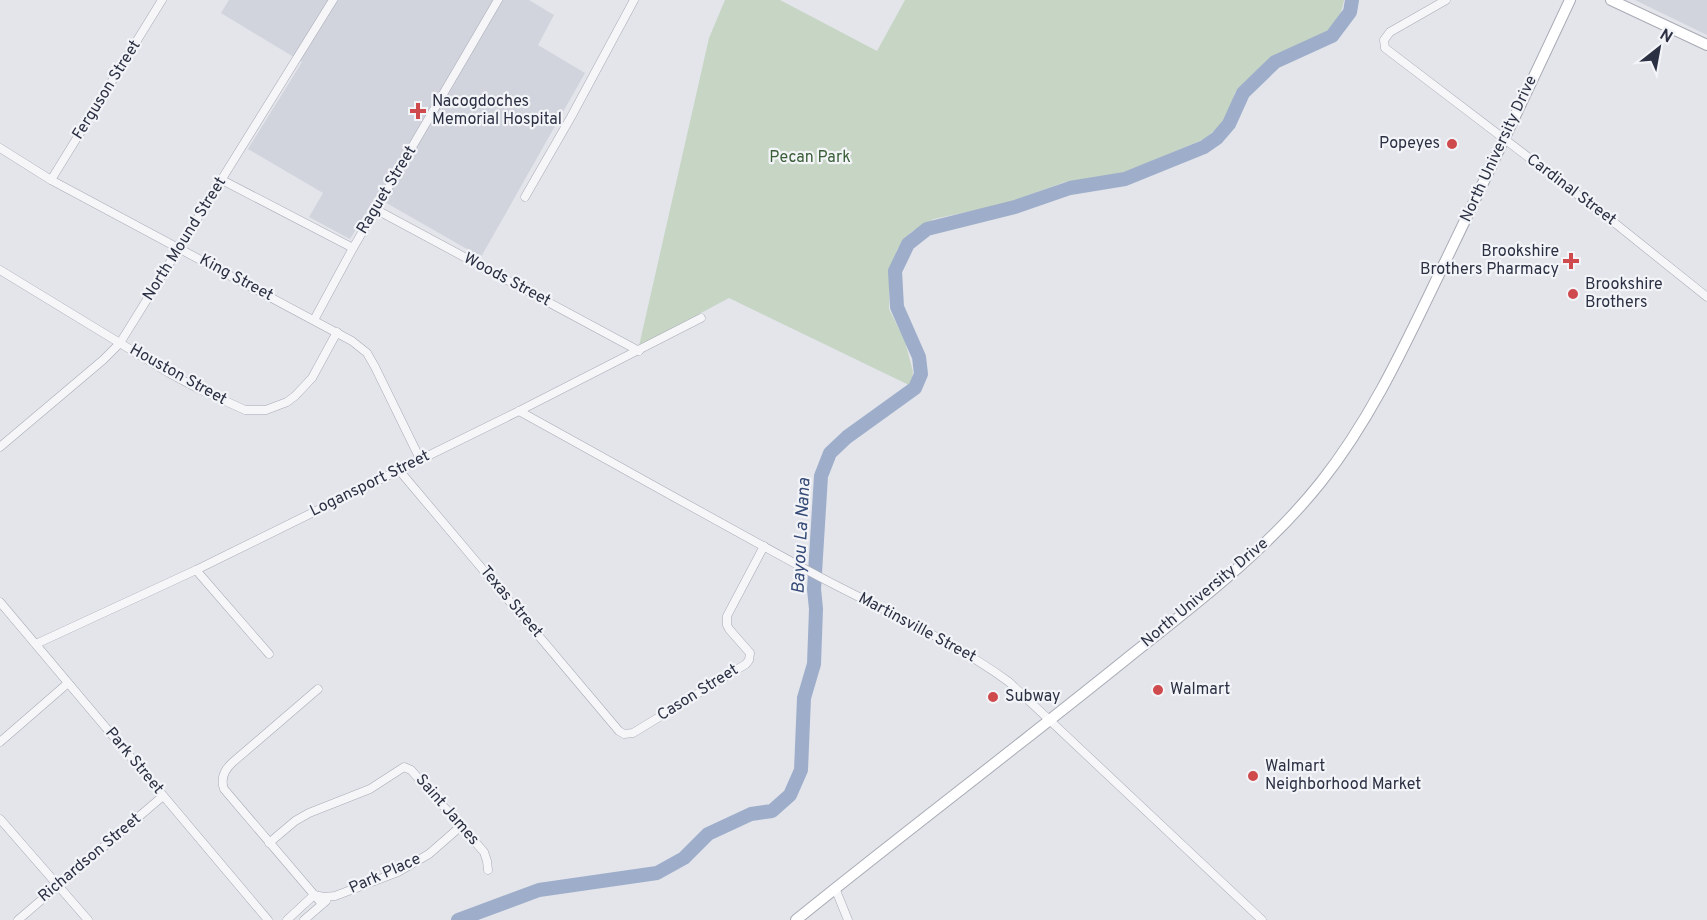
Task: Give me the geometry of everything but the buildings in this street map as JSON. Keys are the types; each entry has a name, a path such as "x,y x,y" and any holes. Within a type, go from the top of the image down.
{"main road":[{"name":"North University Drive","path":"796,920 1236,571 1278,531 1322,481 1364,422 1387,382 1570,0"},
{"path":"1611,0 1707,45"}],"street":[{"name":"Ferguson Street","path":"51,180 162,0"},
{"name":"North Mound Street","path":"0,447 120,343 333,0"},
{"name":"Raguet Street","path":"314,320 375,209 498,0"},
{"path":"525,196 571,117 634,0"},
{"name":"Cardinal Street","path":"1446,0 1390,32 1385,37 1384,45 1707,297"},
{"name":"King Street","path":"0,148 51,180 337,332 359,347 371,360 420,459"},
{"path":"222,180 353,248"},
{"name":"Woods Street","path":"375,209 639,351"},
{"name":"Houston Street","path":"0,270 169,373 245,410 266,410 287,402 312,378 337,332"},
{"name":"Logansport Street","path":"36,644 196,570 519,411 701,318"},
{"name":"Martinsville Street","path":"519,411 796,564 983,663 1009,682 1262,920"},
{"name":"Texas Street","path":"398,469 617,729 624,734"},
{"name":"Cason Street","path":"624,734 633,733 749,660 750,653 726,621 764,546"},
{"path":"196,570 269,654"},
{"name":"Park Street","path":"0,602 268,920"},
{"path":"0,742 69,683"},
{"path":"318,689 233,762 224,773 223,782 224,789 322,904"},
{"name":"Saint James","path":"269,843 295,821 309,813 370,789 404,767 411,770 484,852 488,870"},
{"name":"Richardson Street","path":"18,920 163,796"},
{"path":"0,819 88,920"},
{"name":"Park Place","path":"304,920 335,896 406,868 429,854 461,826"},
{"path":"835,888 849,920"},
{"path":"287,920 314,896"},
{"name":"Park Place","path":"314,896 335,896"}],"shaded area":[{"name":"Nacogdoches Memorial Hospital","path":"229,0 529,0 554,15 538,45 585,73 481,257 376,197 350,239 309,217 323,193 248,149 302,62 221,13"},
{"path":"1635,0 1707,0 1707,35"}],"green space":[{"name":"Pecan Park","path":"725,0 780,0 877,51 905,0 1344,0 1337,20 1325,36 1273,58 1235,92 1229,114 1220,126 1204,139 1157,159 1145,168 1120,175 1065,182 1004,204 934,219 911,232 897,250 889,274 889,309 905,341 913,372 911,386 729,298 639,346 709,38"}],"waterway":[{"name":"Bayou La Nana","path":"458,920 539,890 657,873 684,858 708,834 751,814 772,811 790,795 801,770 804,698 814,664 816,609 814,589 821,476 830,453 847,437 915,388 921,374 919,357 897,307 895,271 908,244 927,229 1015,207 1070,188 1125,179 1204,147 1217,138 1229,124 1243,93 1275,62 1332,36 1350,12 1352,0"}],"place":[{"name":"Nacogdoches Memorial Hospital","path":"418,111"},
{"name":"Popeyes","path":"1452,144"},
{"name":"Brookshire Brothers Pharmacy","path":"1571,261"},
{"name":"Brookshire Brothers","path":"1573,294"},
{"name":"Walmart","path":"1158,690"},
{"name":"Subway","path":"993,697"},
{"name":"Walmart Neighborhood Market","path":"1253,776"}]}
